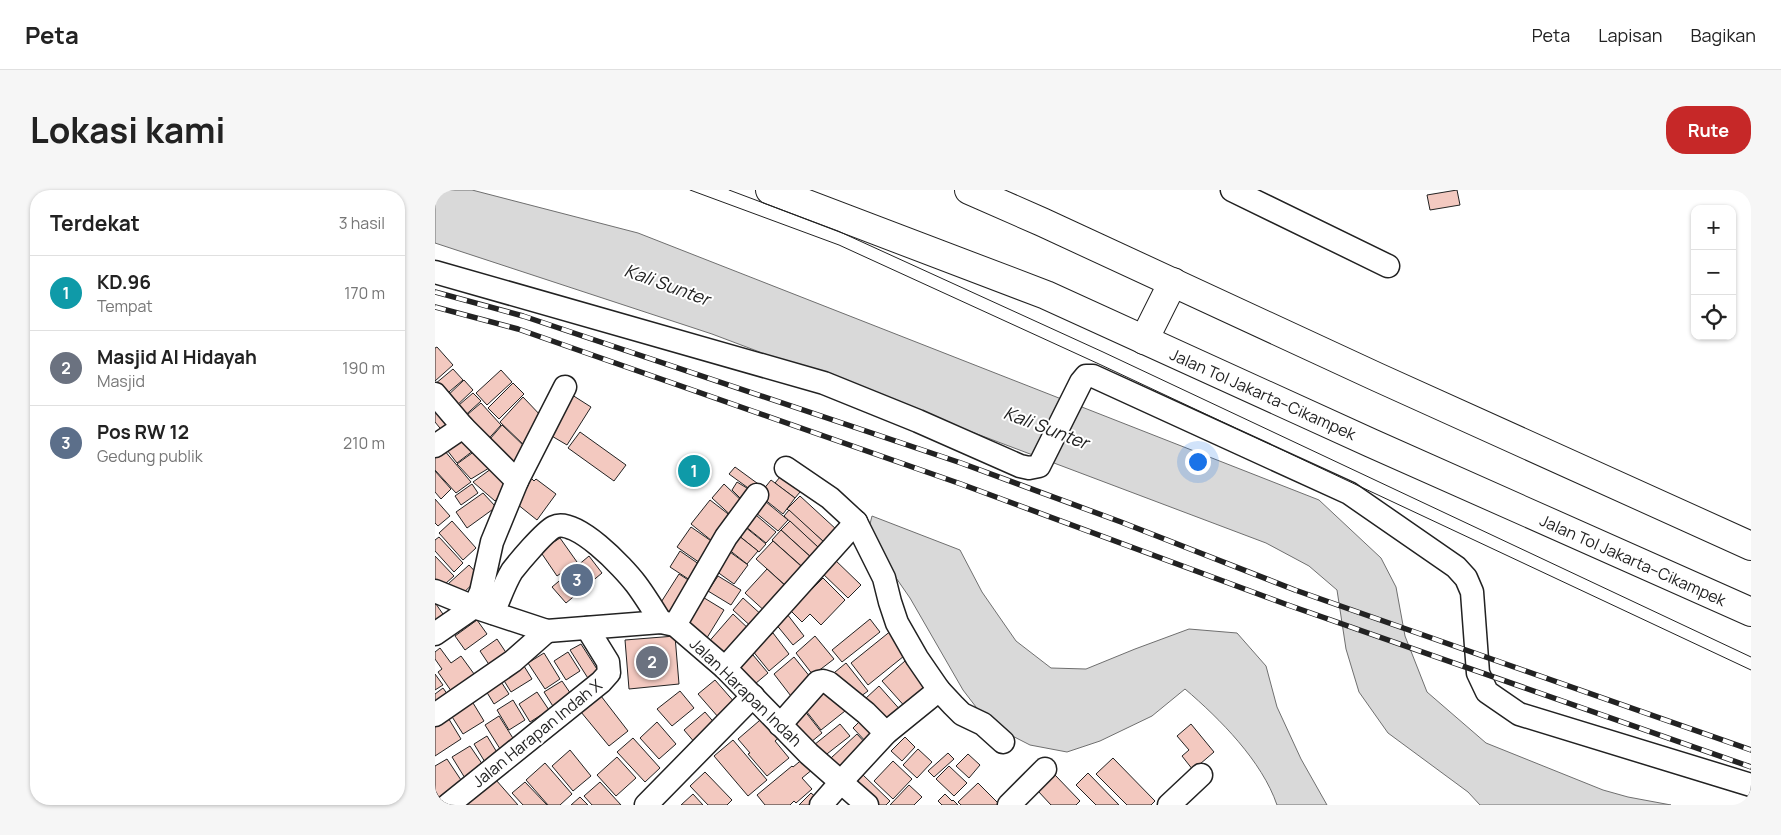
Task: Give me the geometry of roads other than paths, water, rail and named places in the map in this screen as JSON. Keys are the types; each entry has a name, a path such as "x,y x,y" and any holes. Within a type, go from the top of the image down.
{"highway":[{"name":"Jalan Tol Jakarta–Cikampek","path":"770,190 1046,295 1751,612"},
{"path":"969,190 1751,546"},
{"path":"1144,340 1173,282"}],"street":[{"path":"1232,190 1388,266"},
{"path":"435,272 824,383 918,421 1020,466 1029,468 1039,466 1081,382 1086,376 1093,376 1349,493 1456,568 1466,578 1472,592 1478,673 1487,692 1519,714 1751,785"},
{"path":"435,634 483,604 492,542 517,481 565,387"},
{"path":"435,394 463,427 517,481"},
{"path":"435,446 463,427"},
{"path":"786,468 831,498 856,522 885,578 889,602 897,623 917,658 939,690 962,714 983,724 1003,742"},
{"path":"435,591 483,604 547,631 668,624 726,537 757,495"},
{"path":"725,668 856,522"},
{"name":"Jalan Harapan Indah","path":"483,604 541,538 555,526 568,526 587,537 609,555 635,583 668,624 725,668 809,754 867,805"},
{"name":"Jalan Harapan Indah X","path":"448,805 601,682 609,673 608,662 587,628"},
{"path":"435,716 513,661 547,631"},
{"path":"780,725 818,682 823,681 829,682 866,713 886,733"},
{"path":"821,805 886,733 939,690"},
{"path":"646,805 753,696"},
{"path":"1009,805 1045,769"},
{"path":"1169,805 1201,775"}],"water":[{"name":"Kali Sunter","path":"435,190 472,190 638,233 1319,500 1381,558 1396,587 1405,636 1427,692 1486,743 1603,790 1671,805 1480,805 1468,792 1388,733 1359,692 1346,649 1337,590 1309,566 1266,543 712,334 435,243"},
{"path":"872,516 960,550 982,592 1016,641 1051,668 1086,669 1189,629 1237,633 1266,666 1277,707 1301,759 1327,805 1277,805 1251,757 1226,727 1185,689 1152,716 1100,741 1067,752 1030,745 989,724 963,690 910,598 867,536"}],"tram line":[{"path":"690,190 839,245 1099,364 1751,670"},
{"path":"729,190 838,231 1103,352 1751,657"}],"railway":[{"path":"435,292 523,316 961,463 1121,522 1295,590 1751,750"},
{"path":"435,307 518,329 961,484 1288,605 1751,767"}],"place":[{"name":"KD.96","path":"694,471"},
{"name":"Pos RW 12","path":"577,580"},
{"name":"Masjid Al Hidayah","path":"652,662"}]}
